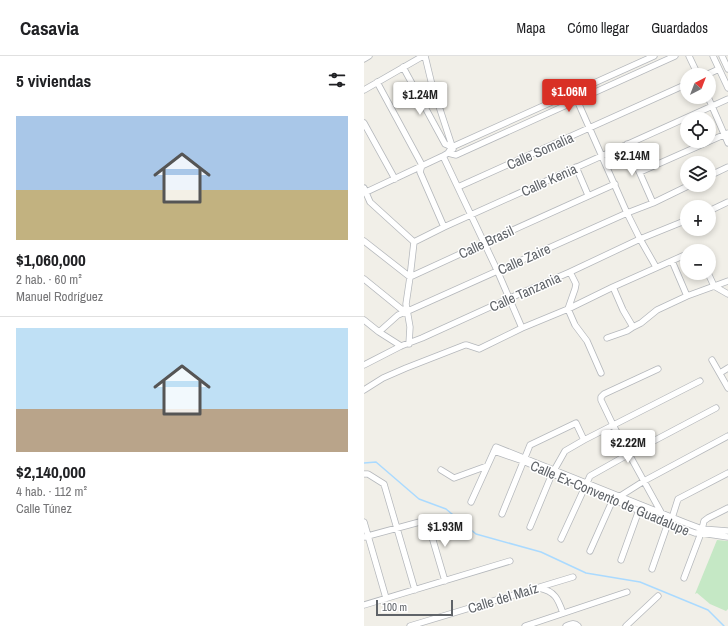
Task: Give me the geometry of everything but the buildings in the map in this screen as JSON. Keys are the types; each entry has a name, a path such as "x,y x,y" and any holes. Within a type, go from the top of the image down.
{"street":[{"path":"364,59 369,56"},
{"path":"364,90 424,56 452,147 456,155"},
{"path":"409,344 410,327 406,304 414,242 370,202 365,191 446,154 452,147 654,56"},
{"path":"446,154 456,155 675,56"},
{"path":"689,56 695,68"},
{"path":"713,56 728,88"},
{"path":"722,56 728,67"},
{"path":"403,67 445,144 452,147"},
{"path":"377,82 422,166 420,172 444,227"},
{"name":"Calle Somalia","path":"458,187 680,87"},
{"name":"Calle Kenia","path":"414,242 444,227 728,99"},
{"path":"577,100 627,212 656,267"},
{"path":"711,104 726,134 728,143"},
{"path":"364,123 395,178"},
{"path":"640,172 726,134"},
{"path":"627,144 653,203"},
{"path":"446,154 458,187 510,298 522,328"},
{"path":"576,167 588,195"},
{"path":"716,173 728,167"},
{"name":"Calle Brasil","path":"410,277 615,184"},
{"name":"Calle Zaire","path":"379,332 398,315 627,212 653,203 680,190"},
{"path":"716,208 728,202"},
{"name":"Calle Tanzania","path":"367,364 401,346 409,344 640,239 680,223"},
{"path":"364,241 410,277"},
{"path":"364,390 383,378 465,344 479,349 680,257"},
{"path":"672,260 687,296"},
{"path":"570,272 576,284 568,309 575,324 587,341 601,374"},
{"path":"364,279 401,309 408,311"},
{"path":"711,280 714,286 728,294"},
{"path":"607,338 627,331 657,310 687,296 728,281"},
{"path":"613,287 632,327"},
{"path":"364,320 401,346"},
{"path":"364,359 367,364"},
{"path":"712,360 728,388"},
{"path":"720,373 728,368"},
{"path":"658,369 604,394 601,397 601,400 666,522"},
{"path":"530,527 553,472 565,451 700,380"},
{"path":"561,539 590,476 716,408"},
{"path":"502,514 530,445 576,423 584,440"},
{"path":"590,551 610,506 617,498 644,481 728,436"},
{"name":"Calle Ex-Convento de Guadalupe","path":"488,466 495,449 524,459 617,498 666,522 695,533 702,531 728,531"},
{"path":"441,470 454,478 488,466"},
{"path":"472,502 488,466"},
{"path":"652,569 666,522 672,518 678,499 728,473"},
{"path":"364,474 368,474 384,484 414,590"},
{"path":"684,578 702,531 704,521 728,508"},
{"path":"621,560 642,509"},
{"name":"Calle Ex-Convento de Guadalupe","path":"642,509 662,514 702,531 728,537"},
{"path":"366,536 427,520 446,581"},
{"path":"364,522 366,536 386,598"},
{"path":"364,605 510,561"},
{"name":"Calle del Maíz","path":"410,626 573,577"},
{"path":"537,588 544,589 556,596 559,600 563,613"},
{"path":"525,626 627,592"},
{"path":"628,625 658,596"},
{"path":"566,626 574,623 578,626"}],"green space":[{"path":"717,540 728,541 728,609 726,611 710,604 697,593 695,594"}],"waterway":[{"path":"364,463 376,462 419,499 446,509 476,534 541,552 586,573 640,582 708,610 724,626"}]}
